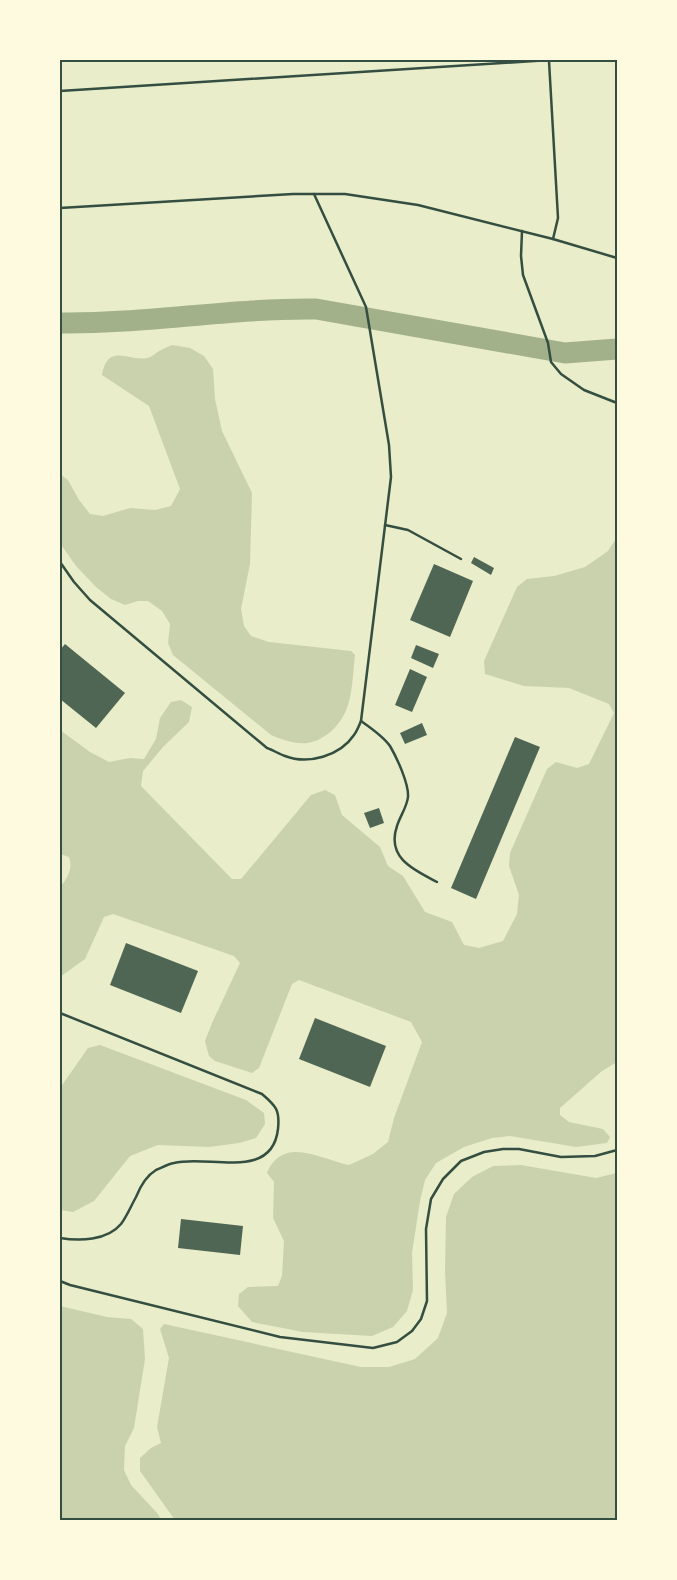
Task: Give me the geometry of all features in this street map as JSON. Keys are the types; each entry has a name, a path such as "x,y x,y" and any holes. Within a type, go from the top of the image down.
{"lane":[{"path":"60,91 550,60 558,218 553,239"},
{"path":"60,208 314,194 345,194 418,205 553,239 617,258"},
{"path":"60,562 90,600 268,748 286,757 308,760 329,755 345,745 355,735 361,721 391,477 389,445 366,307 314,194"},
{"path":"522,232 521,256 523,275 548,343 551,362 561,374 584,390 617,403"},
{"path":"60,350 60,356"},
{"path":"385,525 408,530 461,559"},
{"path":"361,721 380,735 390,746 406,783 408,798 397,827 395,842 400,858 414,870 437,882"},
{"path":"60,1013 262,1094 275,1106 279,1116 273,1146 261,1158 247,1163 174,1163 155,1171 142,1184 120,1225 108,1234 91,1239 71,1240 60,1238"},
{"path":"60,1281 280,1337 373,1348 397,1342 412,1331 421,1319 428,1301 426,1229 431,1200 444,1179 461,1161 484,1152 503,1149 519,1149 561,1157 595,1156 617,1150"}],"green space":[{"path":"172,345 190,348 204,356 213,369 215,399 222,431 252,493 250,564 241,609 244,626 251,636 269,642 351,651 355,655 351,693 346,711 335,728 319,740 296,743 271,735 173,655 168,643 170,624 162,611 148,601 138,601 125,605 111,599 96,587 76,566 60,543 60,474 68,480 79,500 90,514 103,516 130,508 155,510 171,506 180,489 149,406 102,375 105,365 114,356 147,358"},
{"path":"617,537 617,1062 602,1071 560,1108 560,1115 569,1122 603,1129 610,1137 607,1143 576,1147 510,1136 492,1138 464,1147 436,1163 425,1180 420,1201 412,1253 413,1290 407,1311 393,1327 372,1336 303,1332 252,1322 238,1306 239,1294 248,1287 278,1286 282,1276 284,1241 273,1218 274,1182 267,1173 274,1162 282,1155 292,1152 303,1152 349,1165 373,1154 388,1142 394,1118 422,1042 411,1022 299,980 292,984 259,1068 252,1073 215,1061 209,1056 205,1041 240,963 234,956 113,914 104,917 85,959 60,977 60,887 67,876 70,865 69,857 60,854 60,730 90,752 109,762 130,758 144,759 156,739 160,718 171,702 181,700 192,707 189,722 163,747 143,771 141,786 232,879 241,879 311,795 325,790 335,795 342,815 380,847 388,866 403,876 425,912 452,922 464,945 479,948 503,941 517,914 519,895 509,866 510,853 547,769 556,762 577,768 589,764 614,713 609,704 569,688 524,686 485,674 484,661 517,587 527,579 554,576 585,567 608,551"},
{"path":"100,1045 246,1100 264,1113 265,1124 256,1138 239,1143 209,1147 158,1145 130,1156 94,1201 73,1212 60,1210 60,1088 88,1048"},
{"path":"521,1165 596,1178 617,1173 617,1520 175,1520 140,1471 140,1458 151,1448 161,1443 157,1427 169,1358 160,1329 164,1324 361,1367 389,1367 415,1359 438,1338 447,1313 445,1271 446,1217 454,1194 472,1177 493,1166"},
{"path":"60,1306 107,1317 131,1319 143,1329 145,1359 134,1428 125,1446 124,1470 131,1485 158,1514 161,1520 60,1520"}],"building":[{"path":"474,557 494,568 491,575 471,563"},
{"path":"434,564 473,581 450,637 410,620"},
{"path":"65,644 125,693 96,728 60,699 60,650"},
{"path":"416,645 439,654 433,668 411,658"},
{"path":"410,669 427,677 412,712 395,705"},
{"path":"422,723 427,735 405,744 400,733"},
{"path":"515,737 540,747 476,899 451,888"},
{"path":"379,808 384,823 370,828 364,813"},
{"path":"126,943 198,971 181,1013 110,985"},
{"path":"315,1018 386,1046 370,1087 299,1059"},
{"path":"181,1219 243,1226 240,1255 178,1248"}],"waterway":[{"path":"60,323 92,323 252,311 316,309 565,353 617,349"}]}
